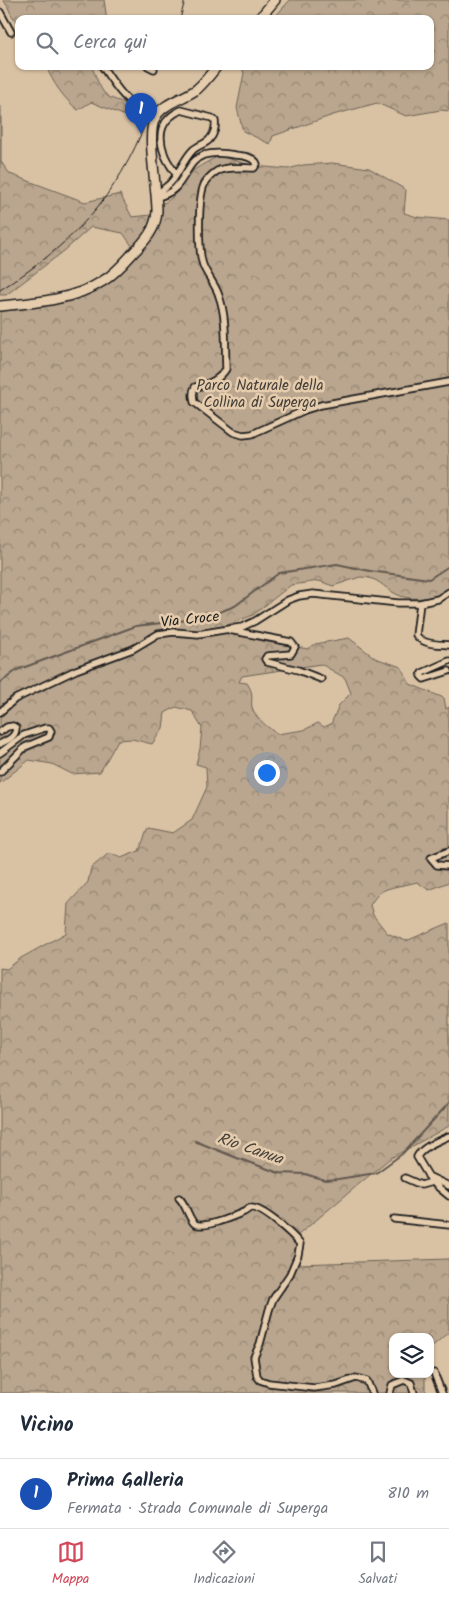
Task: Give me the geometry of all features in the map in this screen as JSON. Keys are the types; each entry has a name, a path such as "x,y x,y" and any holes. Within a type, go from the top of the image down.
{"street":[{"path":"263,15 275,0"},
{"path":"0,12 11,32"},
{"path":"105,70 121,94 143,112 155,118"},
{"path":"0,306 61,297 90,288 106,280 150,235 156,214 152,136 155,118 163,109 197,89 214,70"},
{"path":"156,197 161,190 172,182 184,160 194,148 209,141 215,126 215,121 212,118 181,110 171,115 163,123 161,136 164,154 176,174"},
{"path":"156,197 173,192 197,159 204,155 220,153 248,157 257,164 254,168 224,168 215,172 209,177 202,191 201,252 203,265 219,294 222,305 226,369 209,385 195,387 193,397 194,402 233,432 243,435 252,434 305,410 332,402 449,382"},
{"name":"Via Croce","path":"0,712 15,699 76,670 133,648 158,634 174,632 198,634 242,626 255,621 288,600 298,596 313,594 398,604 420,603 438,599 449,592"},
{"path":"420,603 416,635 418,638 422,642 449,645"},
{"path":"227,628 230,631 291,642 295,647 291,654 267,656 267,662 298,670 321,679"},
{"path":"449,661 422,672 421,676 424,679 449,671"},
{"path":"0,732 7,727 13,726 16,728 16,733 0,744"},
{"path":"0,753 24,736 45,728 49,728 52,731 49,737 25,747 0,772"},
{"path":"449,851 431,858 437,865 449,866"},
{"path":"449,1136 420,1153 417,1158 430,1179 449,1196"},
{"path":"405,1178 421,1186 430,1179"},
{"path":"430,1179 449,1186"},
{"path":"179,1198 184,1202 193,1222 198,1225 204,1226 229,1218 250,1208 259,1210 278,1223 300,1244 298,1256 290,1274 268,1310 260,1344 254,1356 256,1372 260,1380 269,1383 318,1388 336,1385 356,1378 367,1381 372,1393"},
{"path":"394,1219 449,1224"},
{"path":"434,1373 442,1393"},
{"path":"390,1393 392,1385 404,1380 412,1383 414,1393"}],"green space":[{"path":"3,0 104,0 106,15 15,15 15,19"},
{"path":"290,0 449,0 449,111 441,110 406,116 377,103 333,115 273,136 270,144 243,131 237,108 244,73 243,70 434,70 434,15 277,15"},
{"path":"48,70 93,70 100,87 106,94 130,107 133,114 128,117 91,102 78,110 59,90"},
{"path":"1,106 1,162 10,174 85,202 120,194 132,217 151,215 147,229 132,246 123,233 91,227 64,251 6,295 0,295"},
{"name":"Parco Naturale della Collina di Superga","path":"219,156 254,166 288,169 303,165 332,163 369,168 406,190 404,213 417,217 449,220 449,587 440,596 407,598 366,577 360,577 333,586 319,581 291,585 253,615 225,626 231,634 241,634 261,641 308,649 315,644 349,638 375,658 401,667 410,684 444,698 446,709 449,707 449,882 429,890 417,882 384,890 370,905 373,915 387,933 406,941 449,923 449,1126 389,1159 297,1236 295,1251 298,1264 449,1259 449,1332 434,1345 434,1333 389,1333 389,1378 425,1378 425,1390 428,1393 0,1393 0,968 7,969 21,958 66,933 68,904 88,882 91,868 109,853 121,858 139,851 148,828 173,833 192,820 207,787 206,767 196,764 202,728 192,711 176,707 165,713 163,728 152,744 132,739 118,740 100,772 72,774 52,764 29,760 0,783 0,308 49,305 87,291 150,240 160,204 170,199 190,174 203,164","holes":["321,664 345,678 351,693 339,705 331,724 324,727 318,723 304,730 277,734 255,714 252,707 250,687 247,683 239,682 242,676"]}],"waterway":[{"path":"0,683 17,670 136,626 204,618 235,606 279,573 337,564 370,571 429,579 449,566"},
{"name":"Rio Canua","path":"195,1141 279,1173 305,1174 325,1180 338,1179 376,1173 402,1154 449,1103"}],"tram line":[{"path":"181,15 185,0"},
{"path":"0,290 48,256 89,217 122,172 147,119"}],"place":[{"name":"Prima Galleria","path":"141,134"}]}
